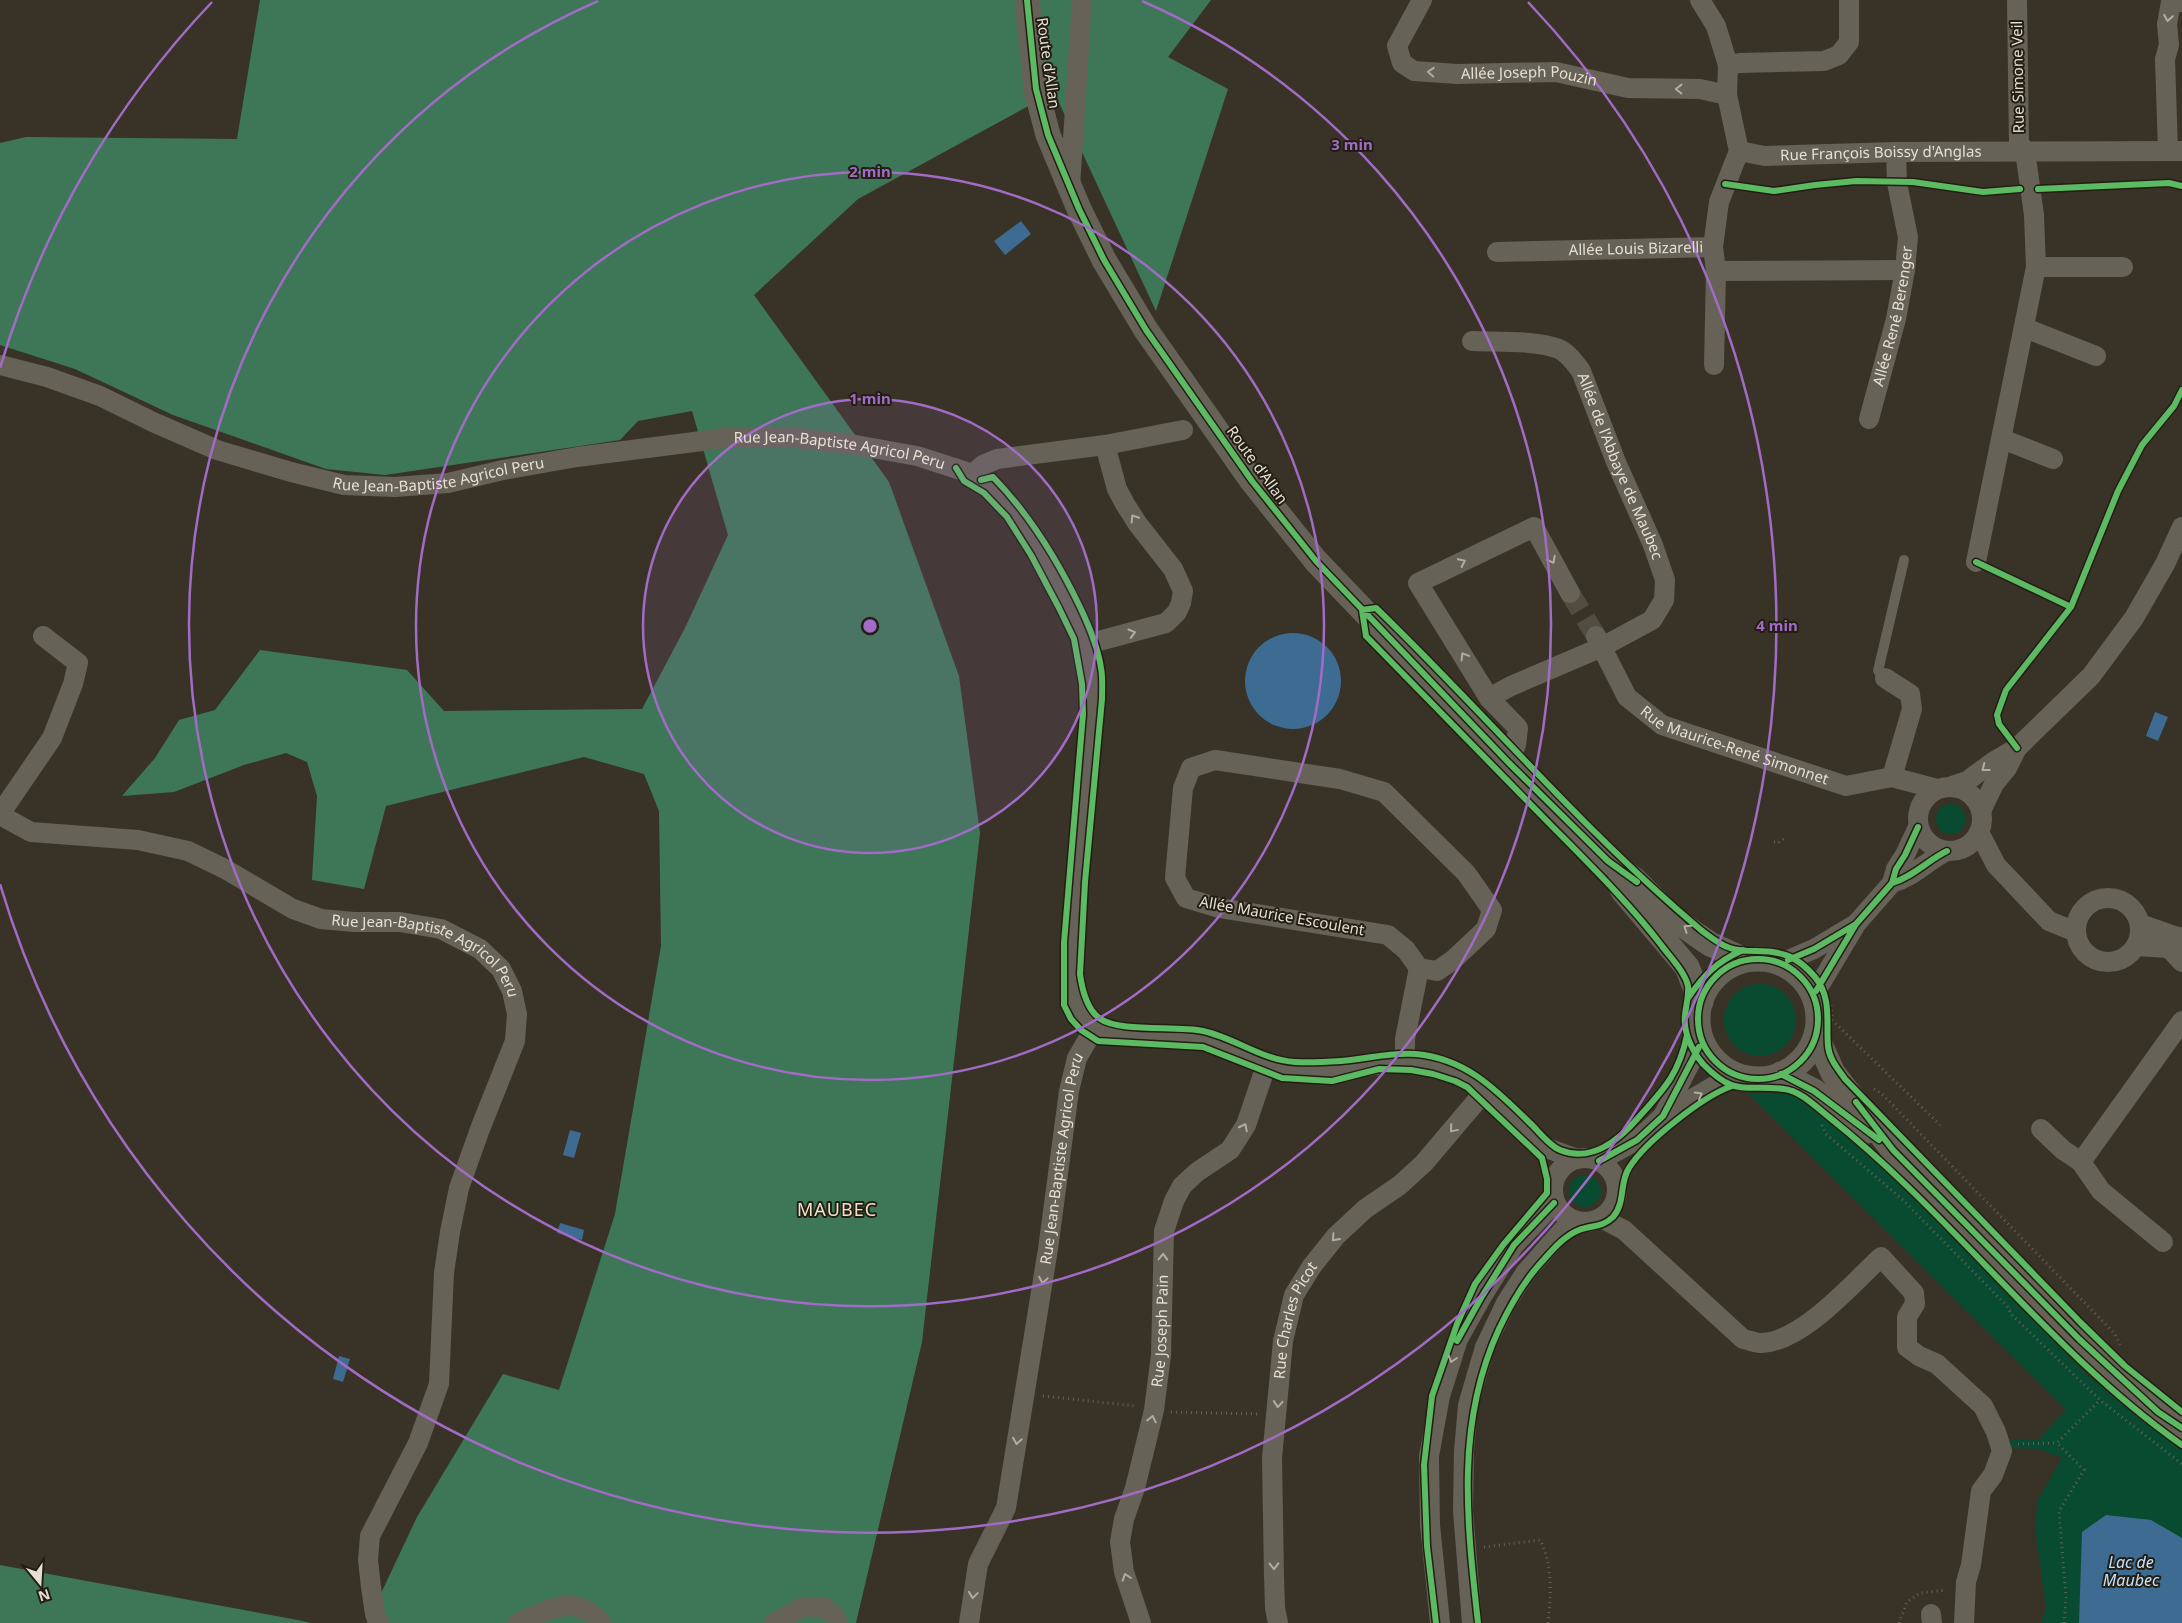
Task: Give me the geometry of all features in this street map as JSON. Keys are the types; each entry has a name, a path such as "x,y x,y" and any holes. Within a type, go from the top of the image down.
{"street":[{"name":"Route d'Allan","path":"1027,0 1036,89 1048,135 1070,188 1104,260 1146,330 1252,482 1316,561 1509,763 1608,861 1635,880 1675,920 1710,944 1745,960"},
{"path":"1070,188 1082,0"},
{"name":"Allée Joseph Pouzin","path":"1422,0 1397,46 1402,63 1414,71 1457,74 1556,72 1628,88 1700,89 1728,95"},
{"path":"1700,0 1716,26 1728,65 1728,95 1739,151 1719,202 1713,247"},
{"path":"1728,65 1824,61 1839,55 1849,42 1849,0"},
{"name":"Rue Simone Veil","path":"1976,562 2036,267 2034,215 2025,151 2019,142 2017,0"},
{"path":"2175,151 2165,59 2175,45 2167,24 2171,2 2182,2"},
{"name":"Rue François Boissy d'Anglas","path":"1739,151 1765,156 1896,152 2175,151"},
{"name":"Allée René Berenger","path":"1869,419 1896,318 1905,270 1908,237 1897,183 1896,152"},
{"name":"Allée Louis Bizarelli","path":"1497,252 1713,247 1716,271 1905,270"},
{"path":"2036,267 2122,268"},
{"path":"1714,365 1716,271"},
{"path":"2025,328 2096,356"},
{"name":"Allée de l'Abbaye de Maubec","path":"1472,341 1521,343 1559,349 1573,359 1581,371 1616,462 1653,545 1664,580 1664,600 1652,620 1599,642 1490,698"},
{"name":"Rue Jean-Baptiste Agricol Peru","path":"0,365 47,377 100,396 152,422 217,450 291,472 344,484 395,487 448,483 503,470 577,457 726,438 787,437 850,444 917,456 973,474 994,490 1025,528 1079,626 1090,666 1092,720 1076,888 1073,998 1094,1028 1077,1058 1069,1090 1046,1259 1006,1508 978,1564 969,1623"},
{"path":"973,474 983,465 997,459 1105,445 1183,430"},
{"path":"2002,439 2053,459"},
{"path":"1084,645 1166,623 1177,612 1183,591 1173,569 1137,523 1125,504 1117,489 1105,445"},
{"path":"1509,763 1516,745 1518,728 1490,698 1418,583 1534,527 1570,593"},
{"path":"1996,865 1956,849 1937,848 1929,844 1918,828 1917,817 1920,806 1930,793 1967,782 1993,762 2017,748 2091,676 2134,618 2165,564 2182,527"},
{"path":"0,815 52,738 73,684 78,663 43,636"},
{"name":"Rue Maurice-René Simonnet","path":"1599,642 1627,697 1662,725 1846,786 1896,778 1944,788"},
{"path":"1885,678 1910,694 1912,709 1896,778 1914,802 1920,806"},
{"path":"1981,811 1994,784 2007,768 2017,748"},
{"name":"Allée Maurice Escoulent","path":"1215,760 1340,779 1384,792 1466,873 1492,910 1486,929 1454,960 1437,971 1419,968 1406,950 1388,935 1218,908 1186,898 1175,878 1183,788 1191,768 1215,760"},
{"path":"1892,883 1905,879 1935,856 1956,849 1979,832 1982,822 1981,811 1971,794 1962,789 1944,788"},
{"name":"Rue Jean-Baptiste Agricol Peru","path":"0,815 31,832 138,840 188,851 225,869 293,909 321,919 354,922 400,922 441,929 480,949 500,969 512,992 517,1014 515,1040 459,1188 450,1232 444,1273 439,1384 430,1415 418,1442 370,1536 368,1560 375,1614 379,1623"},
{"path":"1918,828 1896,869 1892,883 1856,924 1821,993 1818,1015 1819,1043 1833,1073 1893,1150 2079,1339 2158,1412 2182,1428"},
{"path":"1979,832 1996,865 2049,922 2076,932"},
{"name":"Route d'Allan","path":"1608,861 1623,891 1687,967 1701,1002"},
{"path":"2100,899 2115,899 2127,904 2134,911 2140,924 2140,936 2136,946 2131,953 2120,960 2108,963 2097,961 2079,945 2076,932 2082,912 2090,904 2100,899"},
{"path":"1780,963 1814,949 1856,924"},
{"path":"2140,924 2178,946"},
{"path":"2136,946 2178,946"},
{"path":"1819,1043 1811,1047 1799,1062 1781,1074 1758,1079 1736,1074 1715,1060 1702,1040 1698,1015 1701,1002 1713,980 1722,971 1745,960 1769,960 1780,963 1821,993"},
{"path":"1405,1061 1405,1039 1419,968"},
{"path":"2082,1162 2182,1021"},
{"path":"1094,1028 1126,1036 1158,1036 1208,1042 1266,1066 1319,1072 1405,1061 1462,1077 1484,1091 1544,1147 1576,1159"},
{"path":"1663,1116 1702,1040"},
{"name":"Rue Joseph Pain","path":"1141,1623 1124,1572 1120,1542 1124,1519 1135,1488 1154,1410 1161,1355 1164,1231 1182,1186 1197,1172 1230,1150 1246,1125 1266,1066"},
{"path":"1599,1161 1637,1140 1663,1116 1736,1074"},
{"path":"1781,1074 1814,1091 1893,1150"},
{"name":"Rue Charles Picot","path":"1278,1623 1275,1608 1272,1458 1284,1341 1294,1295 1312,1266 1336,1236 1364,1209 1400,1185 1424,1163 1484,1091"},
{"path":"2041,1129 2063,1150 2082,1162 2101,1190 2163,1242"},
{"path":"1616,1184 1613,1174 1599,1161 1584,1158 1576,1159 1562,1166 1556,1175 1552,1192 1554,1202 1558,1210 1572,1220 1582,1223 1592,1222 1608,1211 1616,1184 1637,1140"},
{"path":"1544,1147 1556,1175"},
{"path":"1440,1623 1430,1525 1429,1456 1440,1396 1458,1339 1481,1298 1514,1245 1554,1202"},
{"path":"1608,1211 1624,1230 1743,1339 1760,1343 1775,1341 1818,1317 1881,1256 1914,1293 1914,1304 1907,1317 1907,1348 1937,1364 1983,1406 2002,1451 1993,1474 1981,1491 1971,1565 1966,1582 1964,1623"},
{"path":"1472,1623 1463,1510 1464,1451 1468,1405 1485,1347 1506,1303 1526,1272 1572,1220"},
{"path":"518,1623 560,1606 575,1606 587,1610 600,1623"},
{"path":"774,1623 803,1607 824,1607 835,1617 838,1623"}],"lane":[{"path":"1885,678 1878,671 1904,560"}],"path":[{"path":"1774,842 1778,843 1786,837"},
{"path":"1819,1043 1828,1042 1829,1013 1826,1000 1821,993"},
{"path":"1821,993 1832,1020 1940,1125"},
{"path":"1871,1087 1882,1094 2115,1334 2122,1352"},
{"path":"1814,1091 1818,1117 1826,1134 1904,1201 2006,1306 2012,1315 2100,1400 2182,1464"},
{"path":"2000,1445 2057,1443 2100,1400"},
{"path":"2057,1443 2084,1470 2059,1511 2066,1598 2064,1623"},
{"path":"1466,1549 1540,1540 1545,1550 1550,1570 1548,1623"}],"green space":[{"path":"260,0 1211,0 1168,57 1228,89 1156,311 1054,92 858,199 754,295 889,482 959,676 980,833 922,1342 856,1623 367,1623 417,1517 503,1374 559,1390 615,1214 661,946 659,811 644,774 584,757 386,806 364,889 312,880 317,796 307,762 286,753 244,765 174,792 122,796 155,758 179,720 215,710 260,650 407,670 444,711 642,709 685,628 728,535 692,411 638,421 620,440 385,475 326,469 173,415 75,369 0,345 0,143 26,137 237,139"},
{"path":"1951,804 1962,808 1966,819 1962,830 1951,834 1940,830 1936,819 1940,808"},
{"path":"1760,984 1774,987 1786,994 1793,1006 1796,1020 1793,1034 1786,1046 1774,1053 1760,1056 1746,1053 1734,1046 1727,1034 1724,1020 1727,1006 1734,994 1746,987"},
{"path":"1749,1094 1791,1094 1822,1115 1918,1201 2085,1373 2142,1421 2182,1449 2182,1623 2041,1623 2046,1607 2035,1528 2038,1499 2062,1458 2039,1449 2010,1448 2011,1439 2038,1440 2066,1410"},
{"path":"1585,1175 1591,1176 1596,1180 1600,1185 1600,1197 1596,1202 1591,1206 1585,1207 1579,1206 1574,1202 1570,1197 1569,1191 1570,1185 1574,1180 1579,1176"},
{"path":"0,1565 298,1620 311,1623 0,1623"}],"water":[{"path":"1021,221 1031,234 1005,255 994,241"},
{"path":"1293,633 1311,637 1327,647 1337,663 1341,681 1337,699 1327,715 1311,725 1293,729 1275,725 1259,715 1249,699 1245,681 1249,663 1259,647 1275,637"},
{"path":"2155,712 2168,717 2158,741 2146,736"},
{"path":"570,1130 581,1133 574,1158 563,1155"},
{"path":"560,1223 584,1230 582,1240 557,1233"},
{"path":"339,1356 350,1359 343,1382 333,1379"},
{"name":"Lac de Maubec","path":"2106,1515 2151,1520 2182,1538 2182,1623 2079,1623 2082,1532"}],"tunnel":[{"path":"1570,593 1596,636"}],"cycle path":[{"path":"1027,0 1036,89 1048,135 1079,209 1104,260 1146,330 1252,481 1316,561 1509,763 1608,861 1637,882"},
{"path":"1725,184 1774,191 1856,181 1913,182 1983,192 2020,189"},
{"path":"2038,189 2169,183 2182,186"},
{"path":"2017,748 1999,724 1997,715 2006,690 2071,607 2118,491 2142,445 2174,406 2182,390"},
{"path":"956,468 964,481 984,493 1007,517 1031,555 1074,639 1082,684 1083,714 1064,943 1064,1005 1071,1019 1081,1030 1098,1041 1203,1047 1282,1078 1332,1081 1379,1069 1411,1070 1433,1074 1467,1087 1542,1158 1547,1179 1547,1193 1503,1245 1475,1284 1457,1324 1432,1396 1424,1465 1427,1546 1436,1623"},
{"path":"981,480 993,477 1042,538 1080,607 1093,637 1100,660 1102,699 1085,882 1080,974 1083,992 1088,1004 1099,1018 1120,1026 1203,1031 1271,1057 1295,1062 1341,1061 1397,1054 1416,1054 1434,1057 1451,1062 1494,1089 1553,1146 1560,1150 1583,1154 1604,1147 1613,1141 1631,1126 1656,1098 1675,1071 1684,1049 1687,1035"},
{"path":"1976,562 2071,607"},
{"path":"2182,1412 2125,1366 2081,1323 1845,1079 1834,1064 1829,1051 1827,1010 1824,993 1815,977 1802,964 1788,956 1774,952 1739,950 1726,947 1701,930 1616,853 1376,608 1362,610 1366,636 1603,879 1634,912 1677,965 1684,975 1688,986 1685,1028 1692,1047 1703,1064 1714,1075 1733,1086 1790,1090 1814,1104 1875,1156 1919,1197 2089,1369 2134,1408 2182,1445"},
{"path":"1816,991 1856,924 1892,883 1896,869 1918,827"},
{"path":"1892,883 1914,873 1947,851"},
{"path":"1788,960 1814,949 1856,924"},
{"path":"1688,998 1711,970 1725,959 1743,950"},
{"path":"1758,959 1781,964 1791,969 1800,977 1808,986 1813,996 1818,1019 1813,1042 1808,1052 1800,1061 1791,1069 1781,1074 1758,1079 1735,1074 1725,1069 1716,1061 1708,1052 1703,1042 1698,1019 1703,996 1708,986 1716,977 1725,969 1735,964 1758,959"},
{"path":"1599,1161 1637,1140 1663,1116 1699,1047"},
{"path":"1781,1074 1814,1091 1879,1140"},
{"path":"1478,1623 1468,1511 1470,1437 1485,1365 1499,1329 1527,1280 1557,1245 1573,1233 1583,1228 1601,1225 1613,1217 1620,1205 1626,1174 1637,1157 1661,1133 1691,1109 1720,1091 1732,1086"},
{"path":"1856,1102 1893,1150 2079,1339 2158,1412 2182,1428"},
{"path":"1457,1341 1514,1245 1554,1203"}],"district":[{"name":"MAUBEC","path":"837,1210"}]}
